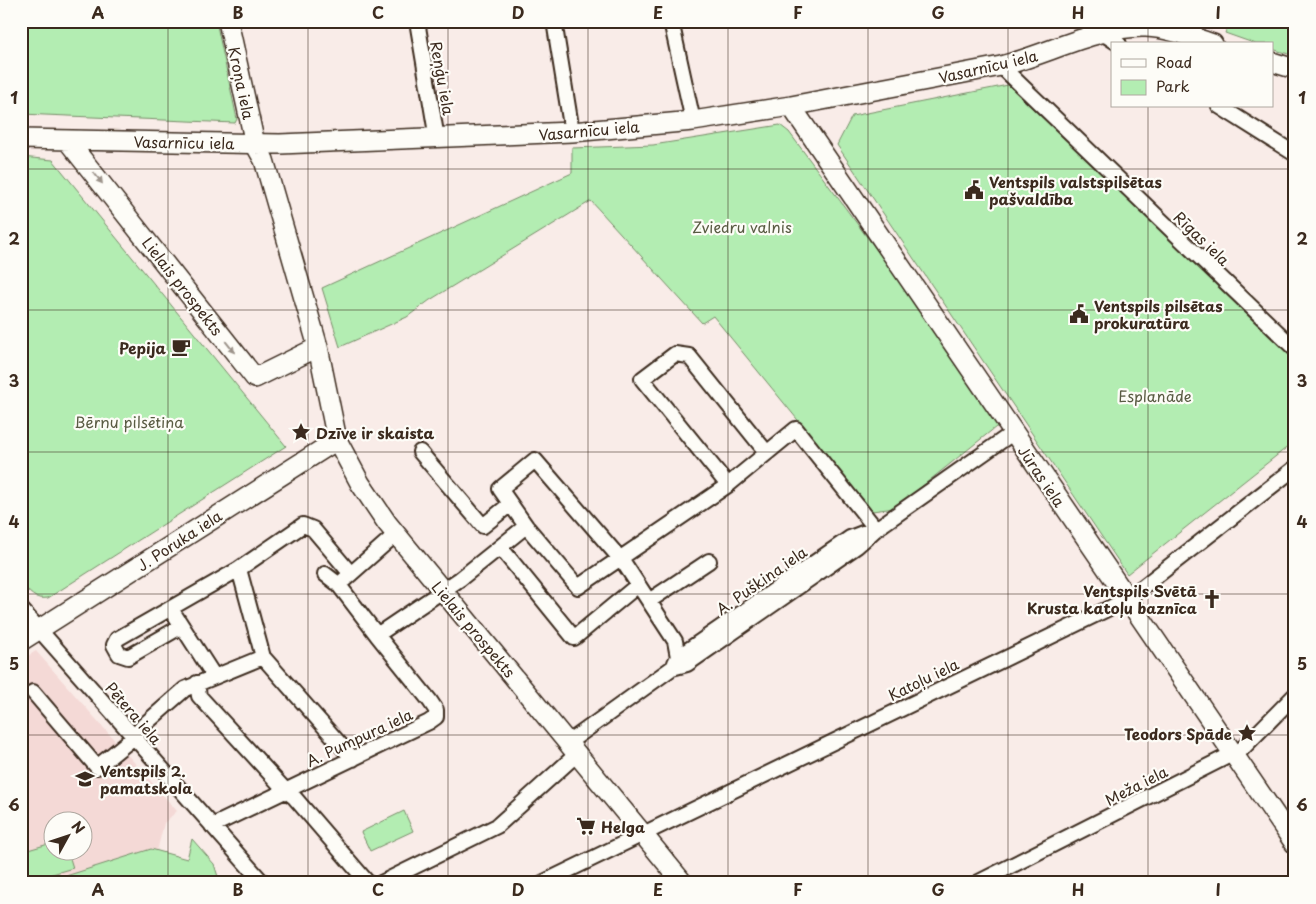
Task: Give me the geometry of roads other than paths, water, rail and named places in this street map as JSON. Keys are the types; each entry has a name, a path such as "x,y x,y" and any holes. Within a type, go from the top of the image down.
{"street":[{"name":"Kroņa iela","path":"228,21 255,144"},
{"name":"Reņģu iela","path":"417,21 437,139"},
{"path":"554,21 572,132"},
{"path":"670,21 693,121"},
{"path":"1084,21 1102,33"},
{"path":"1178,21 1210,42"},
{"name":"Vasarnīcu iela","path":"21,139 255,144 437,139 572,132 693,121 791,106 1001,66 1027,60 1102,33 1130,30"},
{"path":"1130,30 1172,31 1208,42"},
{"path":"1274,63 1295,69"},
{"name":"Rīgas iela","path":"1001,66 1295,349"},
{"name":"Jūras iela","path":"791,106 1014,432 1126,600 1293,839"},
{"path":"1222,108 1295,154"},
{"name":"Lielais prospekts","path":"67,140 255,378 318,347"},
{"name":"Lielais prospekts","path":"255,144 264,160 318,347 337,440 360,483 396,534 683,883"},
{"path":"728,485 642,379 675,354 689,356 766,453"},
{"path":"675,662 675,641 620,558 535,460 500,489 509,505 578,587 620,558 728,485 796,429 876,528"},
{"name":"A. Puškina iela","path":"380,883 497,826 573,748 675,662 850,538 876,528 1014,432"},
{"name":"J. Poruka iela","path":"21,641 337,440"},
{"path":"420,452 483,526 509,505"},
{"name":"Katoļu iela","path":"542,883 1126,600 1295,468"},
{"path":"182,626 128,657 119,654 114,645 117,639 239,569 303,525 313,529 350,574"},
{"path":"325,574 338,584 377,635 443,590 526,526"},
{"path":"338,584 396,534"},
{"path":"500,547 574,638 638,585"},
{"path":"649,601 709,561"},
{"path":"239,569 263,657 353,759"},
{"name":"Pētera iela","path":"21,609 263,883"},
{"path":"171,609 214,676"},
{"name":"A. Pumpura iela","path":"212,826 436,717 436,710 430,701 377,635"},
{"path":"32,692 97,767 134,738 144,725 184,689 263,657"},
{"path":"197,683 199,696 294,797 368,883"},
{"name":"Meža iela","path":"977,883 1242,749 1295,695"}],"place":[{"name":"Ventspils valstspilsētas pašvaldība","path":"974,190"},
{"name":"Ventspils pilsētas prokuratūra","path":"1079,314"},
{"name":"Pepija","path":"181,347"},
{"name":"Dzīve ir skaista","path":"301,432"},
{"name":"Ventspils Svētā Krusta katoļu baznīca","path":"1212,599"},
{"name":"Teodors Spāde","path":"1247,733"},
{"name":"Ventspils 2. pamatskola","path":"85,779"},
{"name":"Helga","path":"586,826"}],"park label":[{"name":"Zviedru valnis","path":"742,226"},
{"name":"Esplanāde","path":"1155,395"},
{"name":"Bērnu pilsētiņa","path":"129,421"}]}
